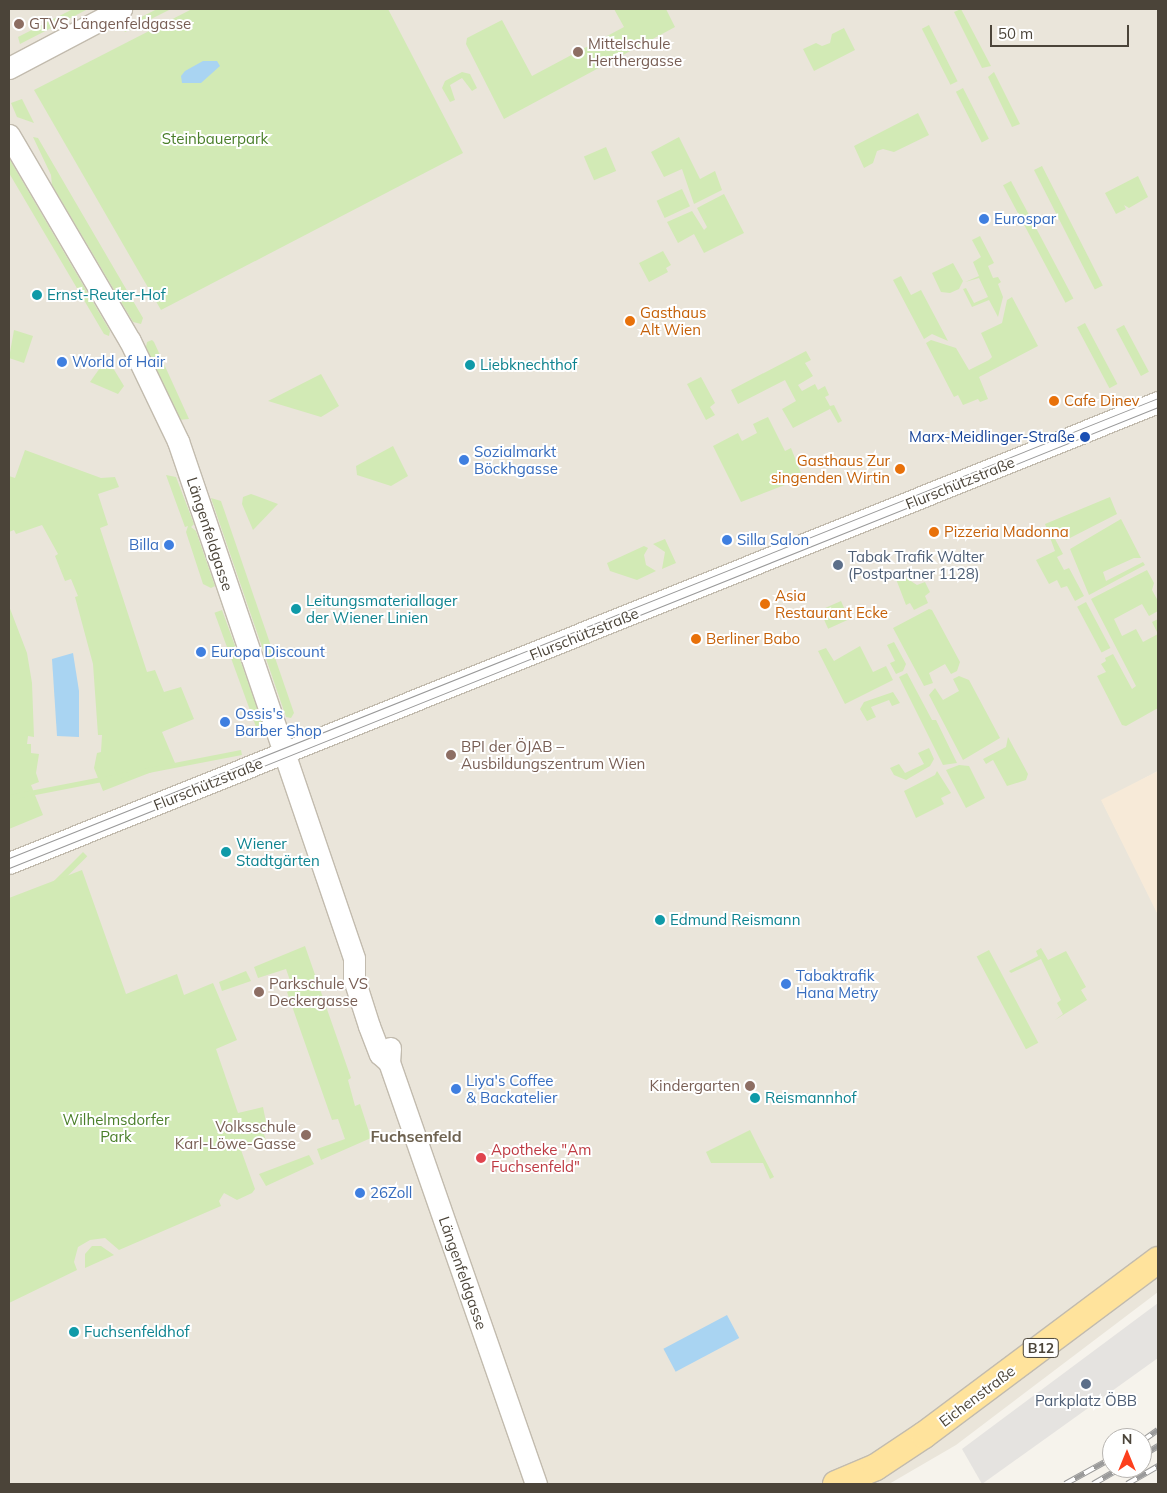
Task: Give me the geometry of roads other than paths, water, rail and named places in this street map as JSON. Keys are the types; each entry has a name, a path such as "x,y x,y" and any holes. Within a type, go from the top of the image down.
{"main road":[{"name":"Eichenstraße","path":"836,1484 876,1467 924,1435 1158,1260"}],"street":[{"path":"9,68 121,9"},
{"name":"Längenfeldgasse","path":"9,135 130,341 168,419 354,958 368,976 390,1048 389,1062 536,1484"},
{"name":"Flurschützstraße","path":"9,862 284,754 1158,402"}],"water":[{"path":"203,61 217,61 220,66 201,83 182,83 181,76 185,71"},
{"path":"73,653 79,691 79,737 57,736 52,659"},
{"path":"727,1315 739,1338 676,1372 663,1349"}],"tram line":[{"path":"9,858 1158,398"},
{"path":"9,868 1158,407"}],"railway":[{"path":"1152,1434 1158,1430"},
{"path":"1152,1450 1158,1446"},
{"path":"1065,1484 1102,1464"},
{"path":"1127,1484 1158,1466"},
{"path":"1093,1484 1104,1478"}],"place":[{"name":"GTVS Längenfeldgasse","path":"19,24"},
{"name":"Mittelschule Herthergasse","path":"578,52"},
{"name":"Eurospar","path":"984,219"},
{"name":"Ernst-Reuter-Hof","path":"37,295"},
{"name":"Gasthaus Alt Wien","path":"630,321"},
{"name":"World of Hair","path":"62,362"},
{"name":"Liebknechthof","path":"470,365"},
{"name":"Cafe Dinev","path":"1054,401"},
{"name":"Marx-Meidlinger-Straße","path":"1085,437"},
{"name":"Sozialmarkt Böckhgasse","path":"464,460"},
{"name":"Gasthaus Zur singenden Wirtin","path":"900,469"},
{"name":"Pizzeria Madonna","path":"934,532"},
{"name":"Silla Salon","path":"727,540"},
{"name":"Billa","path":"169,545"},
{"name":"Tabak Trafik Walter (Postpartner 1128)","path":"838,565"},
{"name":"Asia Restaurant Ecke","path":"765,604"},
{"name":"Leitungsmateriallager der Wiener Linien","path":"296,609"},
{"name":"Berliner Babo","path":"696,639"},
{"name":"Europa Discount","path":"201,652"},
{"name":"Ossis's Barber Shop","path":"225,722"},
{"name":"BPI der ÖJAB – Ausbildungszentrum Wien","path":"451,755"},
{"name":"Wiener Stadtgärten","path":"226,852"},
{"name":"Edmund Reismann","path":"660,920"},
{"name":"Tabaktrafik Hana Metry","path":"786,984"},
{"name":"Parkschule VS Deckergasse","path":"259,992"},
{"name":"Kindergarten","path":"750,1086"},
{"name":"Liya's Coffee & Backatelier","path":"456,1089"},
{"name":"Reismannhof","path":"755,1098"},
{"name":"Volksschule Karl-Löwe-Gasse","path":"306,1135"},
{"name":"Apotheke \"Am Fuchsenfeld\"","path":"481,1158"},
{"name":"26Zoll","path":"360,1193"},
{"name":"Fuchsenfeldhof","path":"74,1332"},
{"name":"Parkplatz ÖBB","path":"1086,1384"}],"district":[{"name":"Fuchsenfeld","path":"416,1136"}],"park label":[{"name":"Steinbauerpark","path":"215,139"},
{"name":"Wilhelmsdorfer Park","path":"116,1128"}]}
